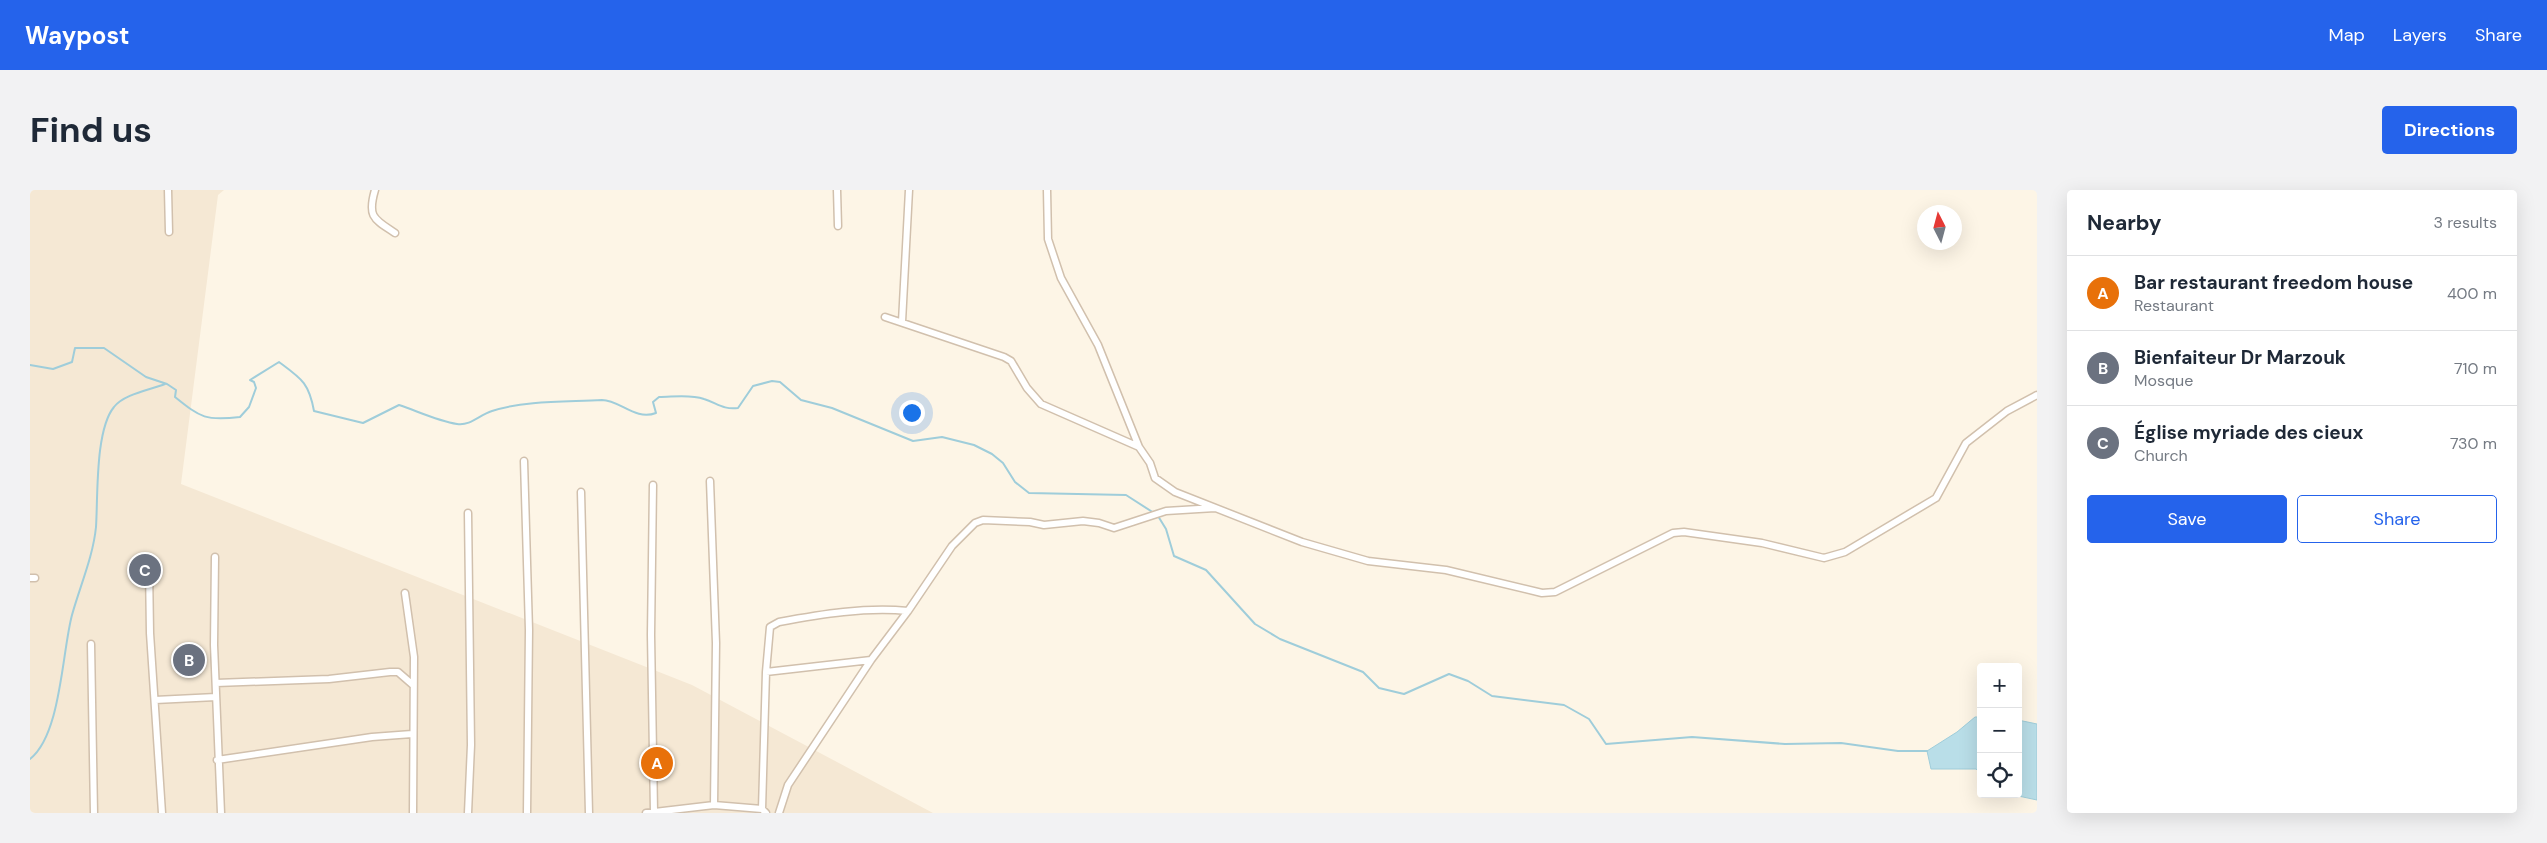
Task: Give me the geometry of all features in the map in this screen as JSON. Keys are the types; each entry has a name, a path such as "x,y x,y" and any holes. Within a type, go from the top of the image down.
{"street":[{"path":"168,190 169,232"},
{"path":"375,190 371,212 375,219 395,233"},
{"path":"837,190 838,226"},
{"path":"902,322 910,190"},
{"path":"1047,190 1048,239 1060,278 1098,345 1139,447 1150,463 1156,478 1175,492 1302,542 1368,562 1446,570 1542,593 1555,592 1646,545 1678,532 1757,542 1824,558 1850,550 1936,498 1966,443 2007,411 2037,395"},
{"path":"885,317 1004,357 1011,361 1027,388 1041,404 1139,447"},
{"path":"524,461 528,536 529,630 527,813"},
{"path":"710,481 716,642 714,805"},
{"path":"652,485 650,635 654,812"},
{"path":"581,492 589,813"},
{"path":"779,813 788,785 871,660 908,611 952,546 975,523 983,520 1030,522 1044,525 1083,521 1099,523 1114,528 1166,512 1216,508"},
{"path":"468,513 472,745 468,813"},
{"path":"216,558 217,760 221,813"},
{"path":"149,567 162,813"},
{"path":"405,593 414,657 412,734 413,813"},
{"path":"646,813 714,805 764,811 766,672 769,630 773,624 857,610 886,609 908,611"},
{"path":"91,644 94,813"},
{"path":"766,672 871,660"},
{"path":"216,683 329,679 398,672 413,685"},
{"path":"155,700 216,697"},
{"path":"217,760 372,737 412,734"}],"shaded area":[{"path":"30,190 224,190 218,195 181,484 692,685 933,813 30,813"}],"water":[{"path":"1977,717 1977,770 1931,769 1927,751"},
{"path":"2022,721 2037,724 2037,800 2022,797"}],"waterway":[{"path":"30,365 53,369 72,362 75,348 104,348 146,377 167,384 176,390 175,397 191,410 198,414 219,419 240,417 249,407 256,388 254,382 250,380 279,362 303,382 310,394 314,411 363,423 399,405 442,421 457,424 471,422 487,413 505,407 547,402 602,400 648,415 656,413 653,402 659,397 687,396 699,397 724,407 738,408 753,386 772,381 780,382 801,400 832,408 913,441 942,437 974,445 992,454 1003,463 1015,482 1029,493 1126,495 1154,513"},
{"path":"30,759 40,747 48,732 54,713 72,615 92,549 96,527 100,447 103,431 108,418 118,403 138,393 165,384"},
{"path":"1158,516 1166,529 1174,556 1206,570 1255,624 1280,639 1363,672 1379,688 1404,694 1449,674 1468,681 1492,696 1564,705 1589,719 1606,744 1692,737 1785,744 1841,743 1898,751 1927,751"}],"place":[{"name":"Église myriade des cieux","path":"145,570"},
{"name":"Bienfaiteur Dr Marzouk","path":"189,660"},
{"name":"Bar restaurant freedom house","path":"657,763"}]}
